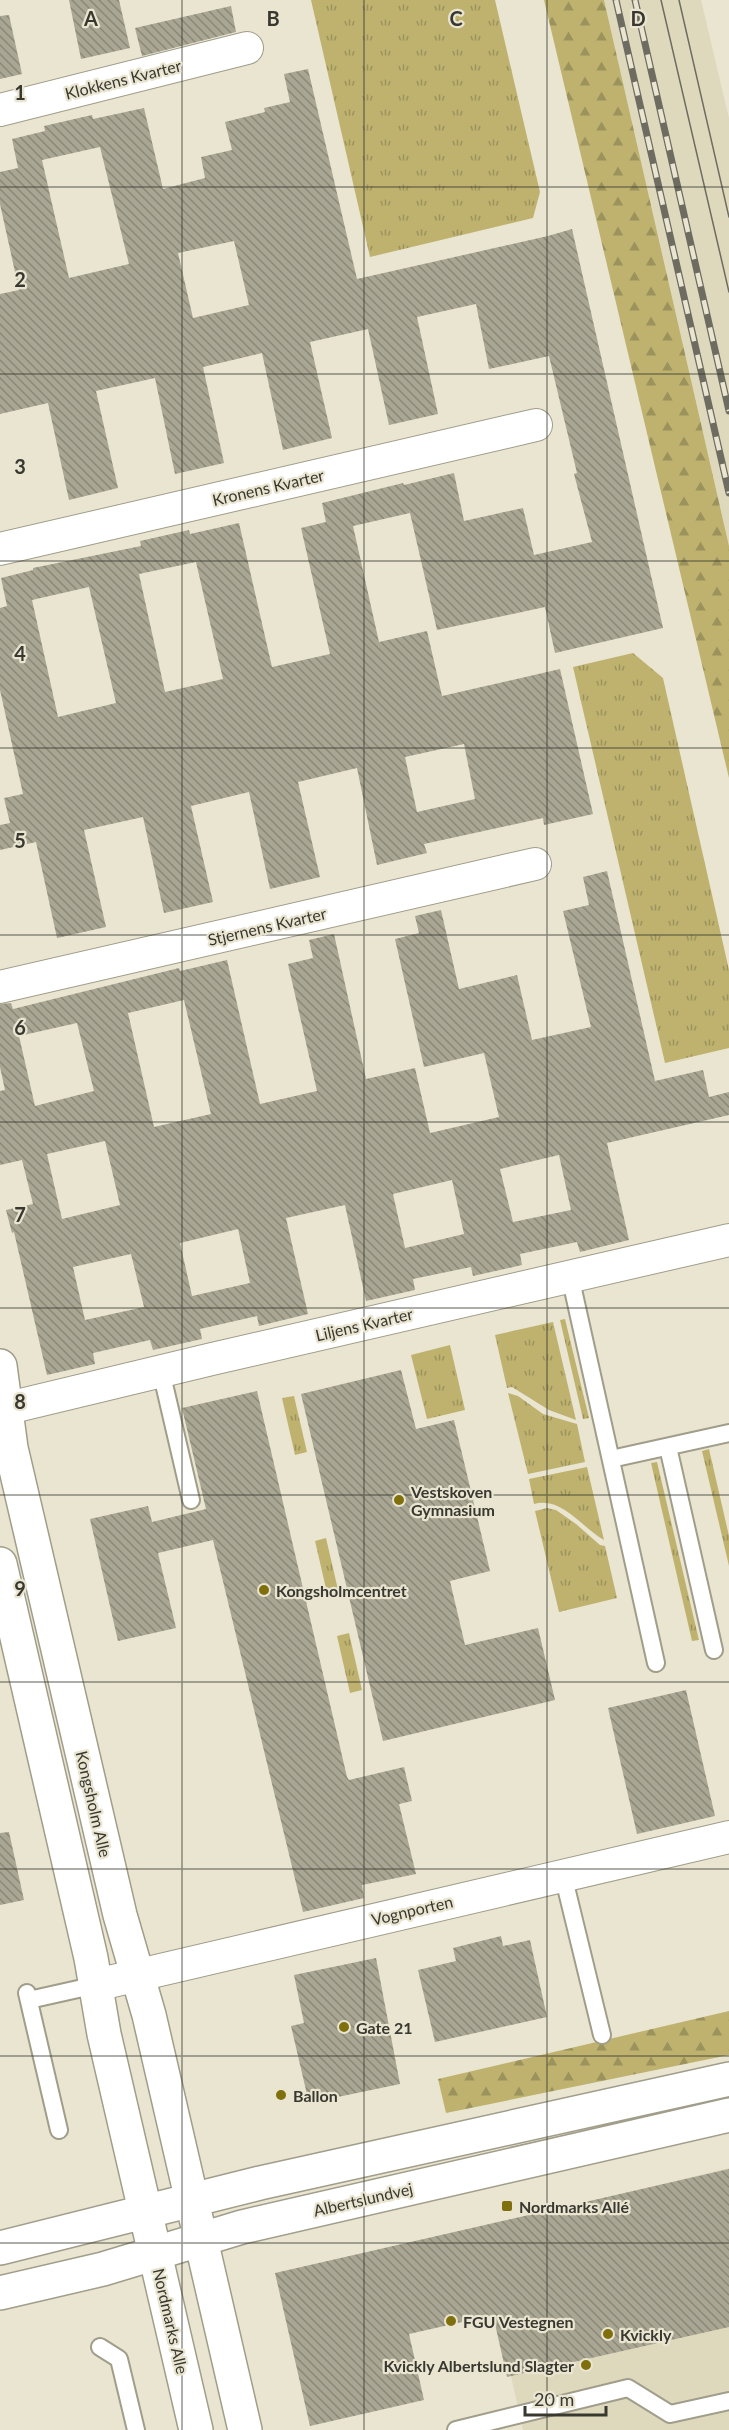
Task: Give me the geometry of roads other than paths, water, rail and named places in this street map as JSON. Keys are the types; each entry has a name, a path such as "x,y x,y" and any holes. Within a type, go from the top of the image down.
{"street":[{"name":"Klokkens Kvarter","path":"0,110 247,48"},
{"name":"Kronens Kvarter","path":"0,549 536,425"},
{"name":"Stjernens Kvarter","path":"0,987 534,864"},
{"name":"Liljens Kvarter","path":"3,1410 161,1371 729,1240"},
{"name":"Kongsholm Alle","path":"0,1366 3,1410 17,1471 120,1915 149,2015 201,2240"},
{"path":"0,1564 96,1985 104,2034 146,2212"},
{"name":"Vognporten","path":"96,1985 729,1837"},
{"path":"0,2248 260,2182 729,2079"},
{"name":"Albertslundvej","path":"0,2293 103,2269 242,2227 729,2115"},
{"name":"Nordmarks Alle","path":"146,2212 196,2430"},
{"path":"201,2240 245,2430"}],"lane":[{"path":"570,1276 656,1663"},
{"path":"161,1371 191,1500"},
{"path":"611,1459 729,1433"},
{"path":"668,1447 714,1650"},
{"path":"563,1875 602,2035"},
{"path":"59,2130 28,1997 96,1985"},
{"path":"100,2347 119,2360 135,2430"},
{"path":"456,2430 628,2388 670,2414 729,2401"}],"tram line":[{"path":"661,0 729,292"},
{"path":"679,0 729,217"}],"railway":[{"path":"616,0 729,493"},
{"path":"635,0 729,411"}],"place":[{"name":"Vestskoven Gymnasium","path":"399,1500"},
{"name":"Kongsholmcentret","path":"264,1590"},
{"name":"Gate 21","path":"344,2027"},
{"name":"Ballon","path":"281,2095"},
{"name":"Nordmarks Allé","path":"507,2206"},
{"name":"FGU Vestegnen","path":"451,2321"},
{"name":"Kvickly","path":"608,2334"},
{"name":"Kvickly Albertslund Slagter","path":"586,2365"}]}
